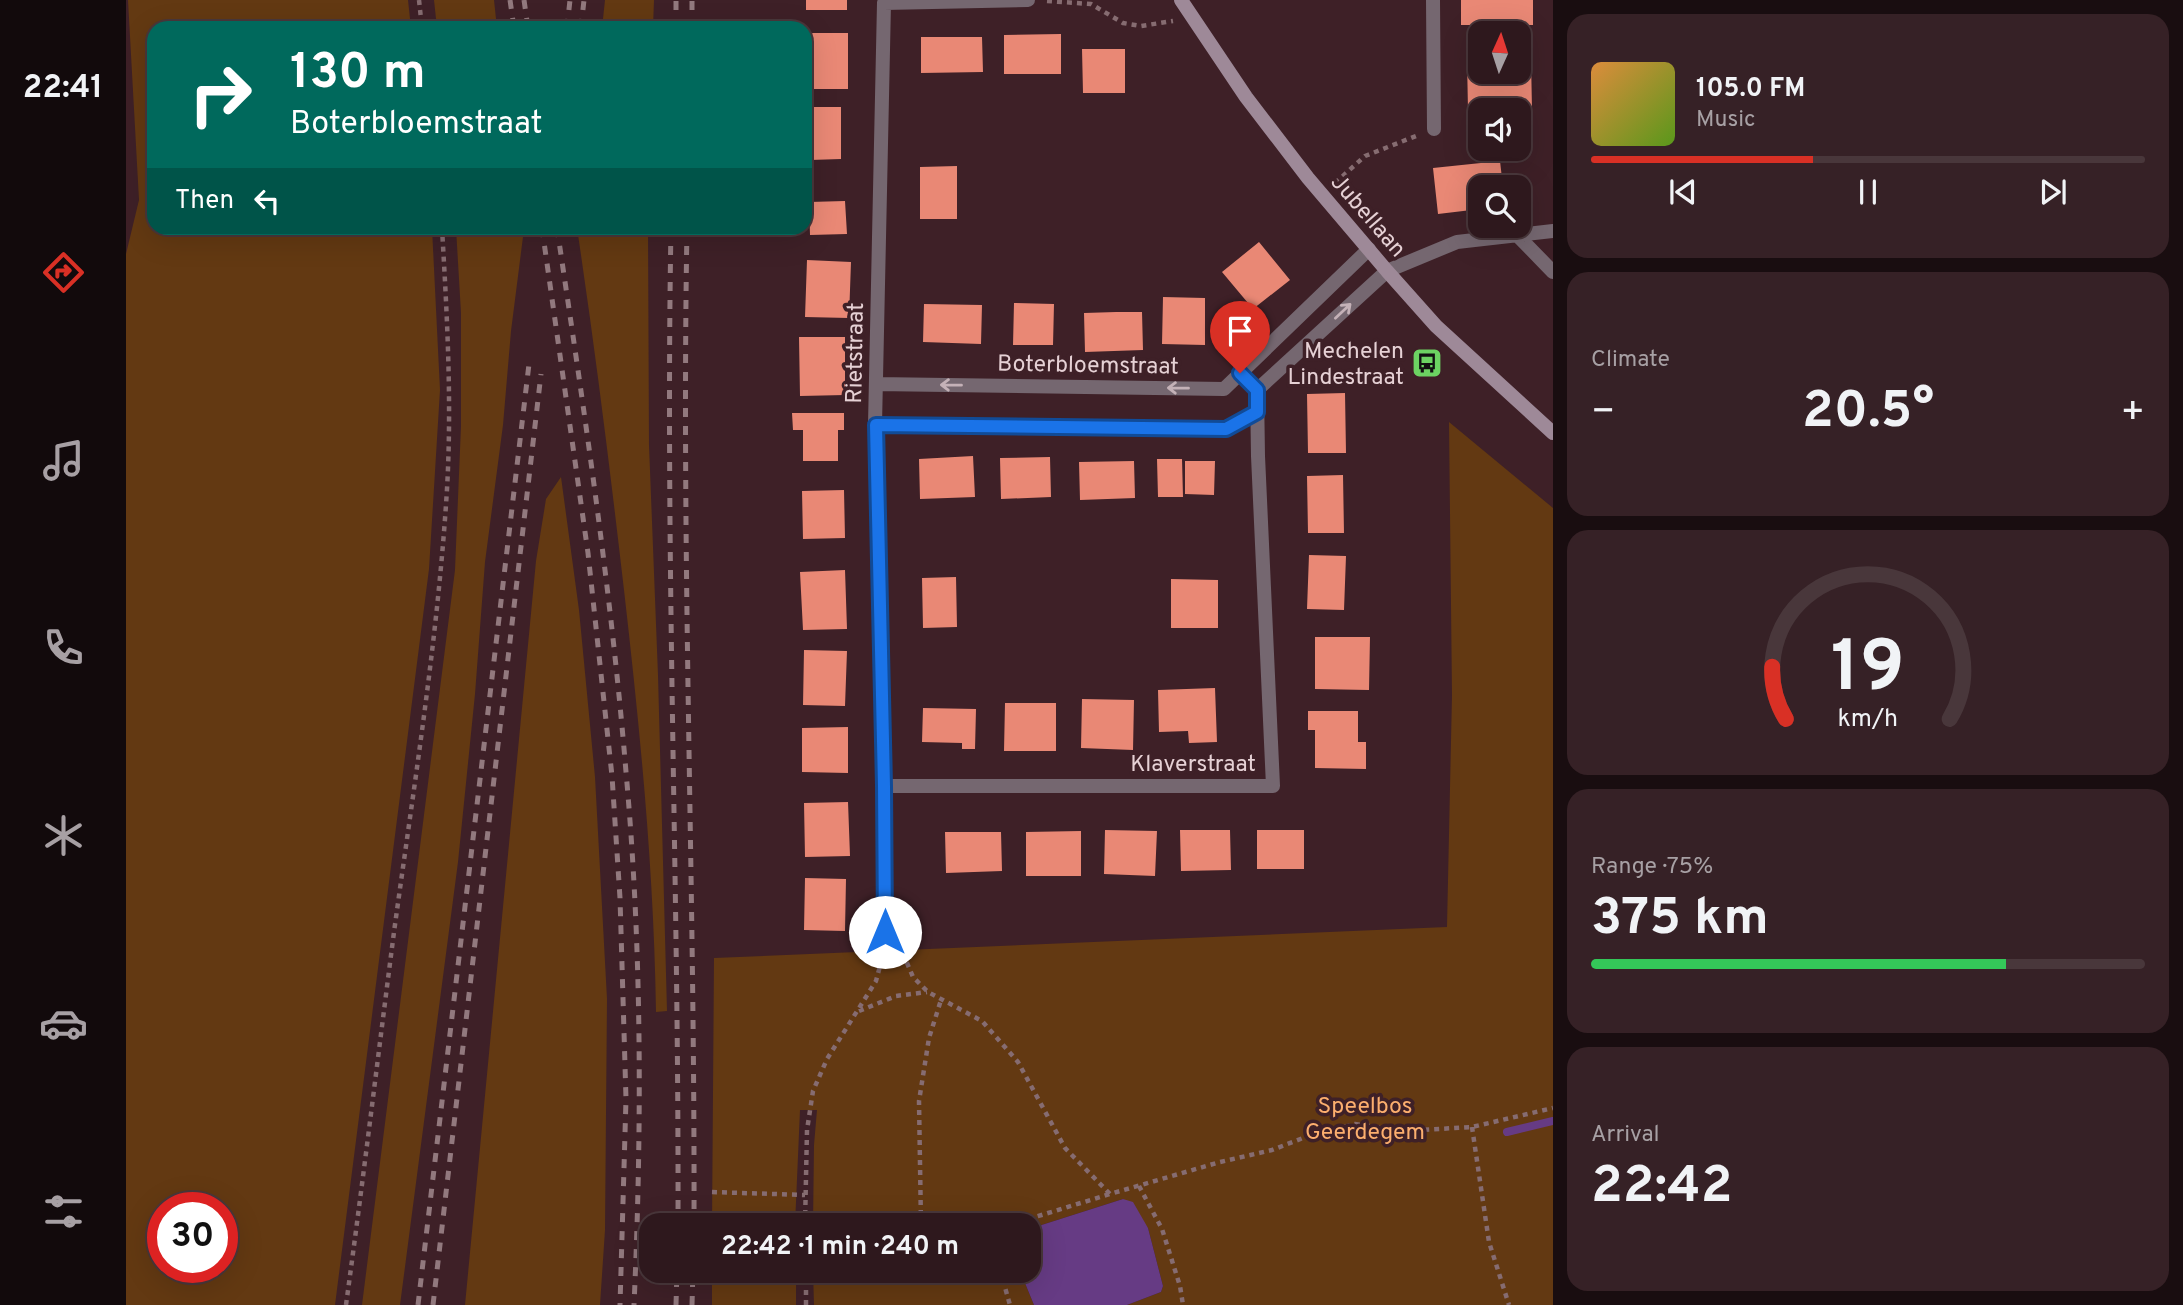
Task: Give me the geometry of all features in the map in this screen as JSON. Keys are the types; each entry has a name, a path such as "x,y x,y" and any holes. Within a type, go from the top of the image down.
{"main road":[{"name":"Jubellaan","path":"1181,0 1246,97 1321,194 1387,271 1436,326 1553,433"}],"street":[{"name":"Rietstraat","path":"885,932 876,425 884,3 1028,0"},
{"path":"1433,0 1434,129"},
{"path":"1531,234 1553,231"},
{"path":"1240,373 1257,390 1387,271 1457,242 1498,238"},
{"path":"1520,238 1553,272"},
{"name":"Boterbloemstraat","path":"876,384 1224,389 1369,250"},
{"name":"Klaverstraat","path":"884,786 1273,786 1257,390"},
{"path":"876,425 1226,429 1257,412"}],"path":[{"path":"419,0 421,21"},
{"path":"1043,0 1091,4 1124,23 1141,26 1191,18"},
{"path":"1321,194 1365,156 1434,129"},
{"path":"346,1305 416,778 440,573 447,488 450,349 442,235"},
{"path":"885,932 899,942 913,977 928,992 982,1021 1018,1062 1065,1148 1110,1194"},
{"path":"805,1213 807,1130 813,1091 827,1059 876,981 885,932"},
{"path":"858,1011 896,996 928,992"},
{"path":"921,1213 919,1101 929,1038 941,1000"},
{"path":"1041,1215 1355,1124 1405,1131 1472,1127 1553,1108"},
{"path":"1472,1127 1489,1242 1509,1305"},
{"path":"1139,1186 1162,1229 1180,1286 1183,1305"},
{"path":"712,1192 805,1195"},
{"path":"806,1283 806,1305"},
{"path":"1004,1283 1010,1305"}],"green space":[{"path":"128,0 408,0 410,21 147,21 147,235 432,235 440,390 429,569 335,1305 126,1305 126,254 139,200"},
{"path":"434,0 494,0 496,21 436,21"},
{"path":"605,0 654,0 653,21 603,21"},
{"path":"456,235 523,235 485,562 458,862 400,1305 362,1305 455,570 461,426 461,313"},
{"path":"578,235 648,235 649,445 667,1011 656,1012 645,800 624,590"},
{"name":"Speelbos Geerdegem","path":"1449,422 1553,508 1553,1305 1127,1305 1161,1292 1163,1286 1148,1228 1123,1199 1041,1225 1041,1213 813,1213 817,1110 800,1110 796,1213 712,1213 714,958 1447,927 1452,695"},
{"path":"561,477 579,610 595,777 607,999 605,1230 600,1305 465,1305 536,561 546,499"},
{"path":"712,1283 796,1283 796,1305 712,1305"},
{"path":"813,1283 1025,1283 1034,1305 814,1305"}],"shaded area":[{"path":"1123,1199 1133,1202 1148,1228 1163,1286 1161,1292 1127,1305 1034,1305 1025,1283 1041,1283 1041,1225"}],"building":[{"path":"806,0 847,0 847,10 806,10"},
{"path":"1461,0 1533,0 1533,25 1531,21 1468,21 1468,25 1461,25"},
{"path":"812,33 848,33 848,89 812,89"},
{"path":"1061,34 1061,74 1004,74 1004,35"},
{"path":"921,37 982,37 983,72 921,73"},
{"path":"1082,49 1125,49 1125,93 1083,93"},
{"path":"1531,58 1532,110 1531,98 1468,98 1468,111 1467,59 1468,84 1531,84"},
{"path":"812,107 841,107 841,159 812,160"},
{"path":"1500,161 1502,175 1468,175 1468,210 1438,214 1433,168"},
{"path":"957,166 957,219 920,219 920,167"},
{"path":"845,201 847,234 812,235 812,202"},
{"path":"1259,242 1290,280 1253,309 1222,272"},
{"path":"807,260 851,262 849,318 805,317"},
{"path":"1163,297 1205,298 1205,345 1162,344"},
{"path":"1014,303 1054,304 1053,345 1013,345"},
{"path":"924,304 982,305 981,344 923,342"},
{"path":"1142,312 1143,350 1085,352 1084,313"},
{"path":"799,337 845,337 845,395 800,396"},
{"path":"1345,393 1346,453 1308,453 1307,394"},
{"path":"792,413 844,413 844,430 838,430 838,461 803,461 803,430 793,430"},
{"path":"973,456 975,497 920,499 919,459"},
{"path":"1050,457 1051,497 1001,499 1000,458"},
{"path":"1157,459 1182,459 1183,497 1158,497"},
{"path":"1134,461 1135,498 1080,500 1079,462"},
{"path":"1185,461 1215,461 1214,495 1185,494"},
{"path":"1343,475 1344,533 1308,533 1307,476"},
{"path":"844,490 845,538 803,539 802,491"},
{"path":"1309,555 1346,556 1344,610 1307,609"},
{"path":"845,570 847,629 803,630 800,572"},
{"path":"956,577 957,627 923,628 922,578"},
{"path":"1171,579 1218,580 1218,628 1171,628"},
{"path":"1315,637 1370,637 1369,690 1315,689"},
{"path":"804,650 847,651 845,706 803,705"},
{"path":"1215,688 1217,742 1189,743 1188,731 1159,732 1158,690"},
{"path":"1082,699 1134,700 1133,750 1081,748"},
{"path":"1005,703 1056,703 1056,751 1004,751"},
{"path":"923,708 976,709 975,749 962,749 962,743 922,742"},
{"path":"1308,711 1358,711 1358,742 1366,742 1366,769 1315,768 1315,730 1308,730"},
{"path":"848,727 848,773 802,772 802,728"},
{"path":"848,802 850,856 805,857 804,803"},
{"path":"1105,830 1157,831 1155,876 1104,874"},
{"path":"1180,830 1230,830 1231,870 1181,871"},
{"path":"1257,830 1304,830 1304,869 1257,869"},
{"path":"1081,831 1081,876 1026,876 1026,832"},
{"path":"945,832 1001,832 1002,871 946,873"},
{"path":"805,878 846,879 845,931 804,930"}],"waterway":[{"path":"1507,1132 1553,1121"}],"railway":[{"path":"510,0 513,21"},
{"path":"524,0 527,21"},
{"path":"568,21 570,0"},
{"path":"582,21 584,0"},
{"path":"676,0 676,21"},
{"path":"692,0 692,21"},
{"path":"543,235 588,553 612,776 620,898 626,1099 620,1305"},
{"path":"558,235 605,568 631,839 639,1038 634,1305"},
{"path":"671,235 670,477 678,1213"},
{"path":"687,235 686,477 694,1213"},
{"path":"418,1305 529,364"},
{"path":"433,1305 541,374"},
{"path":"676,1305 677,1283"},
{"path":"692,1305 693,1283"}],"place":[{"name":"Mechelen Lindestraat","path":"1427,363"}],"route":[{"path":"885,932 876,425 1226,429 1257,412 1257,390 1240,373"}]}
